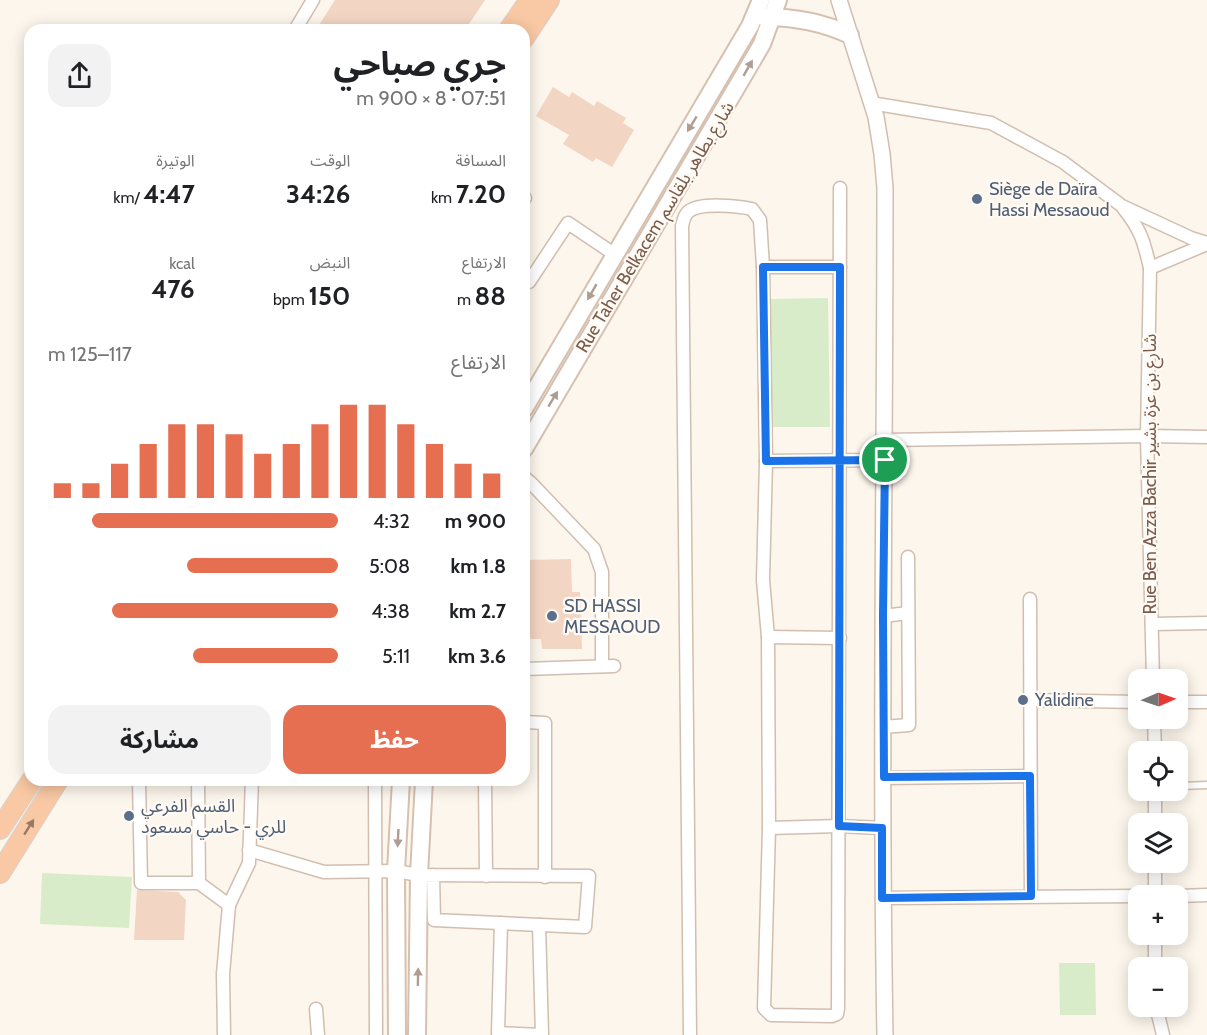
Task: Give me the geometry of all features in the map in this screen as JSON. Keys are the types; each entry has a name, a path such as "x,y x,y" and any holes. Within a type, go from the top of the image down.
{"highway":[{"path":"513,24 530,0"},
{"path":"530,29 549,0"},
{"path":"0,829 28,786"},
{"path":"0,873 54,786"}],"main road":[{"name":"Rue Taher Belkacem شارع بطاهر بلقاسم","path":"530,399 755,17 761,0"},
{"name":"Rue Taher Belkacem شارع بطاهر بلقاسم","path":"530,439 696,160 762,44 778,0"},
{"path":"755,17 820,23 850,35"},
{"path":"398,1035 396,871 401,786"},
{"path":"417,1035 426,875 424,786"}],"street":[{"path":"299,24 313,0"},
{"path":"839,0 880,133 885,188 882,727 885,1035"},
{"path":"871,103 991,123 1063,162 1122,206 1191,238 1207,243"},
{"path":"690,1035 682,238 684,218 688,212 704,207 752,209 760,220 763,267 766,461 763,580 768,637 769,828 764,1008 771,1015 832,1016 837,1014 838,1009 840,188"},
{"name":"Rue Ben Azza Bachir شارع بن عزة بشير","path":"1122,206 1137,225 1144,241 1150,268 1147,436 1154,669"},
{"path":"530,279 568,223 614,254"},
{"path":"1150,268 1207,243"},
{"path":"763,267 840,267"},
{"path":"885,440 1207,437"},
{"path":"766,461 885,460"},
{"path":"530,482 594,549 602,572 608,666 530,669"},
{"path":"882,727 909,724 908,557"},
{"path":"1030,599 1031,896"},
{"path":"883,616 908,613"},
{"path":"1152,624 1207,623"},
{"path":"768,637 840,638"},
{"path":"1030,700 1128,702"},
{"path":"1188,702 1207,702"},
{"path":"530,722 545,723 545,876"},
{"path":"884,777 1030,776"},
{"path":"139,786 141,884 199,883 229,905"},
{"path":"198,786 199,883"},
{"path":"224,1035 223,974 229,905 249,863 252,786"},
{"path":"375,786 376,1035"},
{"path":"485,786 486,876"},
{"path":"769,828 839,826 882,828"},
{"path":"249,850 324,872 396,871 426,875 589,876 585,927 434,920 426,875"},
{"path":"1188,896 1207,895"},
{"path":"882,898 1128,896"},
{"path":"501,923 498,1032 542,1035 539,925"},
{"path":"316,1009 318,1035"},
{"path":"1159,1017 1163,1035"}],"lane":[{"path":"1188,786 1207,785"}],"green space":[{"path":"828,298 830,427 770,427 769,299"},
{"path":"42,873 132,877 129,928 40,924"},
{"path":"1059,963 1095,963 1096,1015 1060,1015"}],"building":[{"path":"335,0 485,0 469,24 320,24"},
{"path":"553,87 569,97 572,92 594,106 597,101 626,118 623,123 634,130 612,167 596,158 593,162 563,144 569,135 536,116"},
{"name":"SD HASSI MESSAOUD","path":"571,559 572,592 580,592 582,649 542,649 541,639 530,639 530,560"},
{"path":"137,890 178,892 186,900 184,940 134,940"}],"place":[{"name":"Siège de Daïra Hassi Messaoud","path":"977,199"},
{"name":"SD HASSI MESSAOUD","path":"552,616"},
{"name":"Yalidine","path":"1023,700"},
{"name":"القسم الفرعي للري - حاسي مسعود","path":"129,816"}],"route":[{"path":"885,460 840,459 766,461 763,267 840,267 840,459 839,826 882,828 882,898 1031,896 1030,776 884,777 882,727 885,460"}]}
